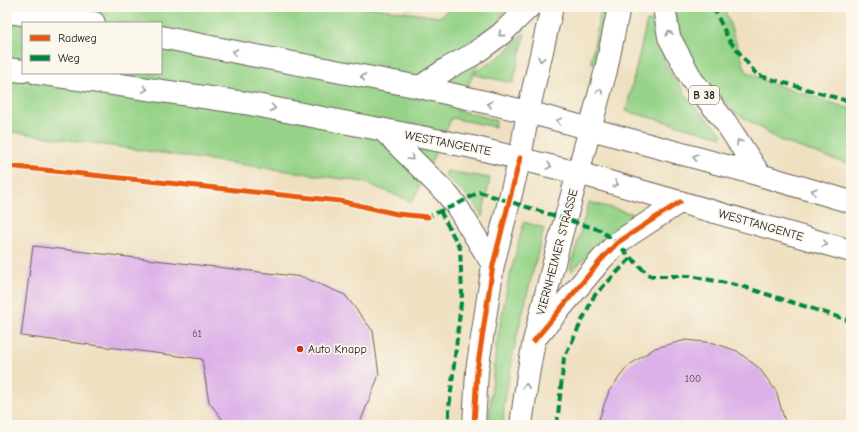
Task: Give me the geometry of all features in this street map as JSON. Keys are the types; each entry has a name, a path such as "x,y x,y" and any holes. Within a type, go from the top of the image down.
{"main road":[{"path":"420,87 448,68 474,54 501,34 530,7"},
{"path":"474,425 477,371 493,265 520,158 528,112 552,7"},
{"name":"VIERNHEIMER STRASSE","path":"521,425 534,340 606,70 619,7"},
{"name":"B 38","path":"664,7 668,37 692,80 726,123 760,174"},
{"path":"7,12 86,22"},
{"path":"162,37 420,87 528,112 760,174 851,202"},
{"path":"7,69 22,71"},
{"name":"WESTTANGENTE","path":"44,74 245,103 472,147 578,173 851,251"},
{"path":"383,130 446,193 456,205 493,265"},
{"path":"534,340 617,243 680,202"}],"green space":[{"path":"7,7 368,7 439,17 452,7 506,7 456,110 496,121 495,127 452,118 412,202 364,182 7,131"},
{"path":"601,7 610,7 600,64 591,62"},
{"path":"674,7 724,7 746,71 770,83 851,109 851,164 781,141 733,111 695,67 676,24"},
{"path":"647,21 652,21 666,65 694,106 723,134 722,137 626,111"},
{"path":"522,34 525,34 513,83 476,75 475,72 504,54"},
{"path":"447,171 490,178 482,217 475,204 445,175"},
{"path":"589,202 638,215 599,244 572,271 570,269"},
{"path":"524,222 544,228 516,339 504,405 503,425 489,425 496,347 508,283"}],"building":[{"path":"33,246 303,277 345,295 373,331 379,375 359,425 227,425 209,402 202,359 21,336"},
{"path":"686,340 714,343 737,351 759,368 776,391 786,425 597,425 609,391 628,366 655,348"}],"marked path":[{"path":"403,7 413,7"},
{"path":"713,7 729,40 757,75 851,102"},
{"path":"425,216 428,217 456,205 479,192 600,230 617,243 650,276 690,276 741,286 851,321"},
{"path":"440,211 460,248 462,294 449,409 449,425"},
{"path":"557,425 564,358 594,296 631,258"}],"cycle path":[{"path":"474,425 477,371 493,265 520,158"},
{"path":"7,166 340,201 397,214 428,217"},
{"path":"534,341 601,260 617,243 680,202"}],"place":[{"name":"Auto Knapp","path":"300,349"}]}
